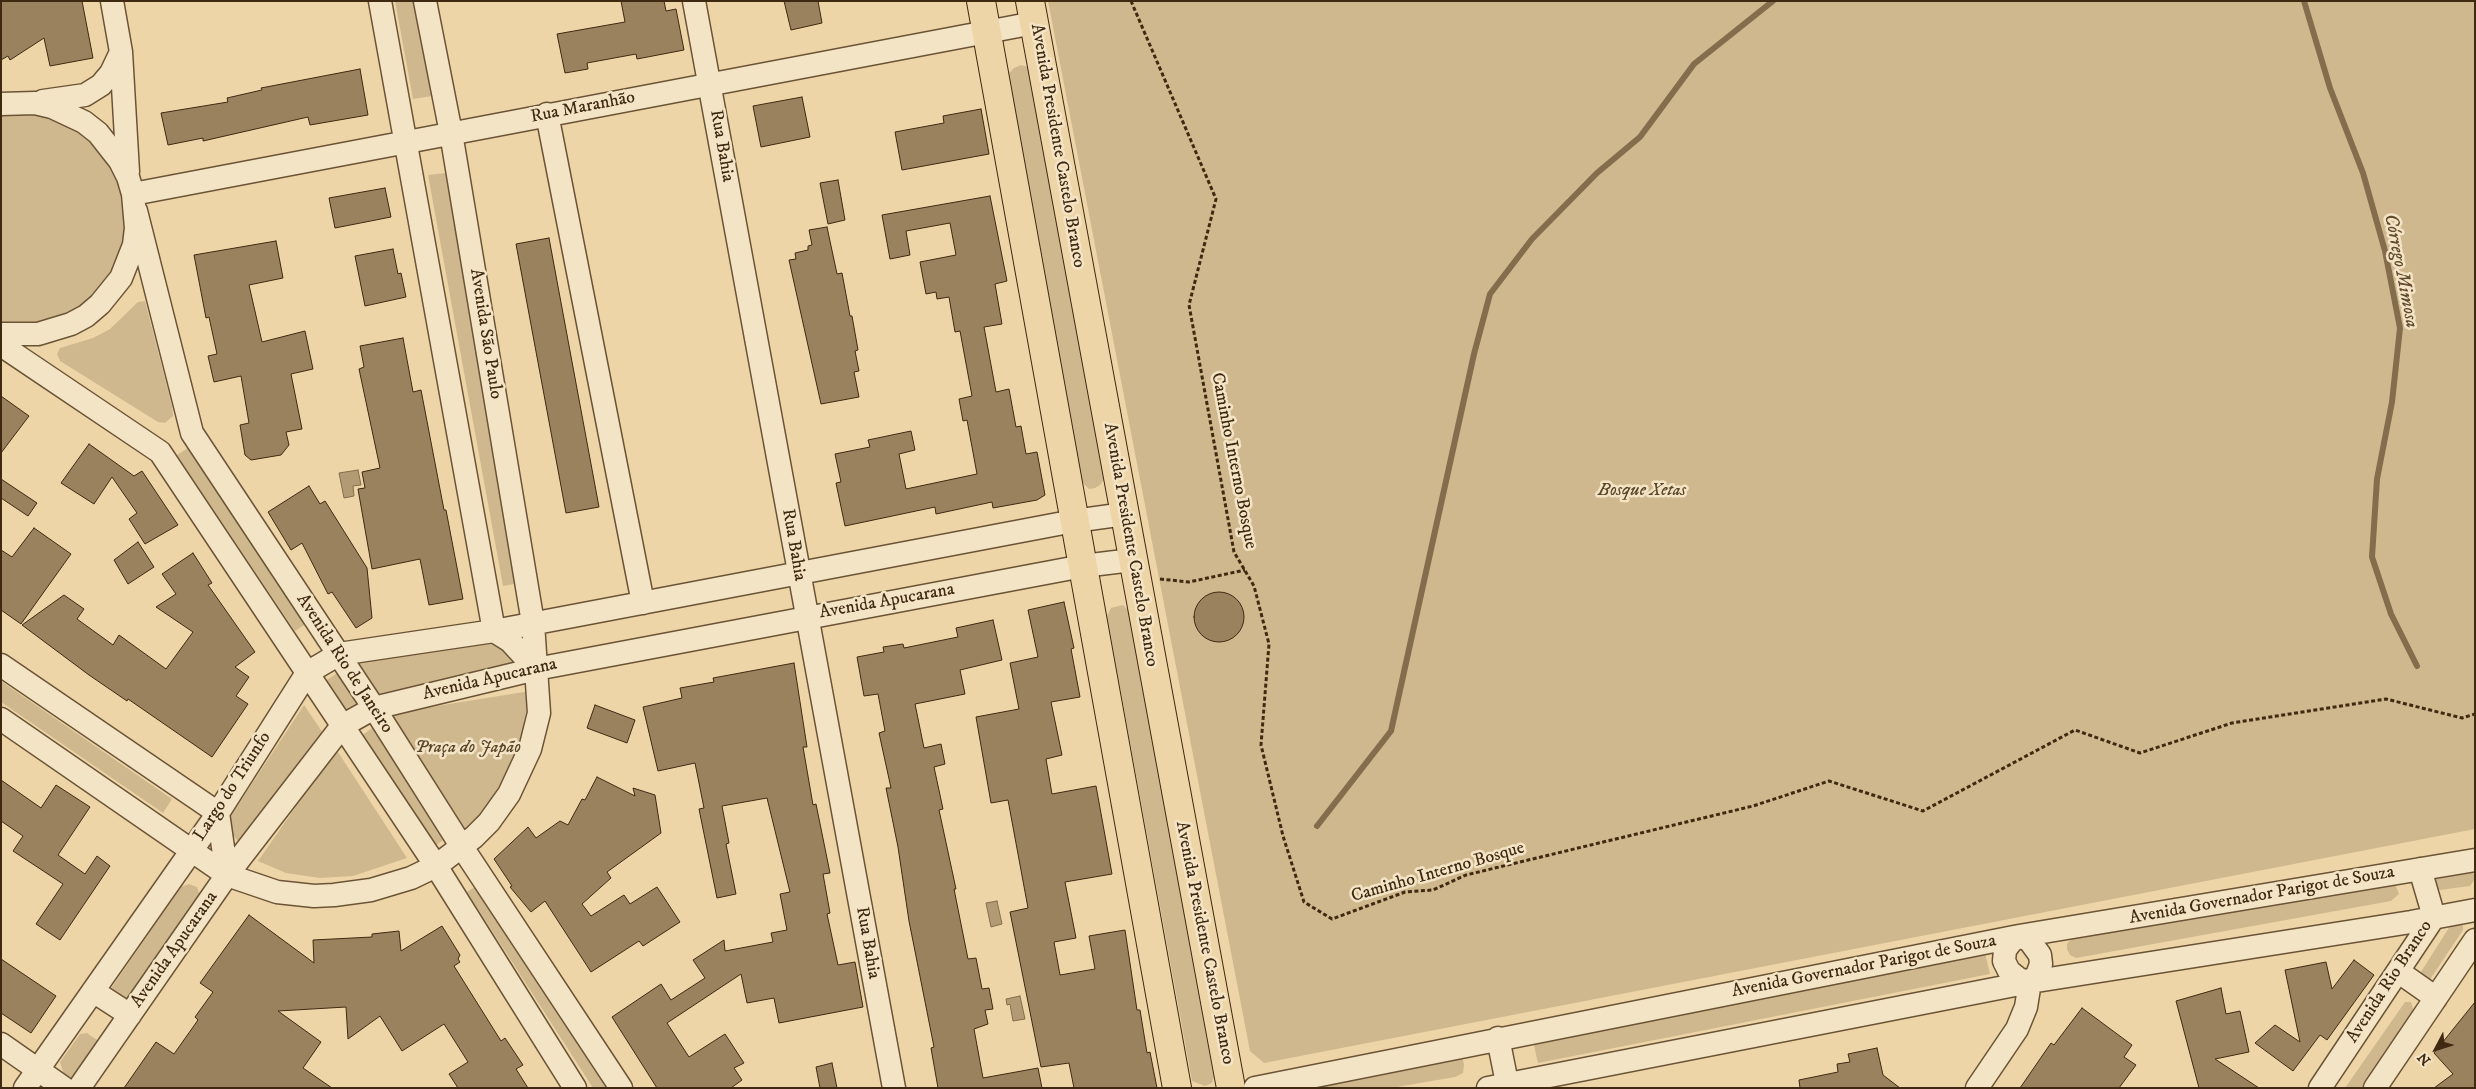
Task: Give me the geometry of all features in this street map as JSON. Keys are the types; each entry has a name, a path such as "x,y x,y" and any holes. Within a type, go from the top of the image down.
{"main road":[{"path":"981,1 1177,1088"},
{"name":"Avenida Presidente Castelo Branco","path":"1032,12 1125,514 1133,568 1231,1088"}],"street":[{"path":"1,334 21,336 55,330 71,324 100,304 111,292 128,262 134,245 122,52 112,1"},
{"path":"380,1 494,631"},
{"name":"Avenida São Paulo","path":"425,1 451,133 533,623 536,669"},
{"name":"Rua Bahia","path":"694,1 894,1088"},
{"name":"Rua Maranhão","path":"132,194 987,32 1032,12"},
{"path":"9,103 65,99 85,95 101,85 111,73 122,52"},
{"path":"9,103 52,107 84,122 110,146 132,194"},
{"path":"547,114 643,603"},
{"name":"Avenida Rio de Janeiro","path":"132,194 192,433 339,654 462,847 621,1088"},
{"name":"Avenida Rio de Janeiro","path":"1,346 160,452 436,866 575,1088"},
{"path":"160,452 192,433"},
{"path":"494,631 1074,521 1125,514"},
{"name":"Avenida Apucarana","path":"79,1088 227,875 342,726 374,708 536,669 1083,566 1133,568"},
{"path":"494,631 510,640 536,669"},
{"name":"Largo do Triunfo","path":"494,631 339,654 307,673 218,813 192,850 227,875 276,892 314,896 334,895 391,886 436,866 462,847 499,810 525,762 539,713 536,669"},
{"path":"1,665 218,813 227,875"},
{"path":"1,718 192,850 31,1079"},
{"name":"Avenida Governador Parigot de Souza","path":"1255,1088 1498,1038 2019,936 2475,860"},
{"name":"Avenida Rio Branco","path":"2320,1088 2434,917 2420,869"},
{"path":"1498,1038 1501,1087 2030,982 2475,910"},
{"path":"1977,1088 2017,1030 2026,1007 2030,982 2037,974 2041,964 2040,955 2029,940 2019,936"},
{"path":"2375,1088 2475,940"},
{"path":"2399,972 2436,998"},
{"path":"93,990 130,1015"},
{"path":"1,1044 31,1079 64,1088"}],"path":[{"name":"Caminho Interno Bosque","path":"1130,1 1216,199 1190,305 1234,552 1254,586 1269,644 1261,745 1283,836 1304,902 1332,919 1405,892 1433,890 1466,875 1753,806 1829,781 1923,811 2075,730 2140,753 2232,722 2386,699 2462,718 2475,714"},
{"path":"1133,568 1189,582 1244,570"}],"green space":[{"path":"395,1 414,1 432,96 413,99"},
{"name":"Bosque Xetas","path":"1048,1 2475,1 2475,829 1264,1063 1250,1051"},
{"path":"1021,65 1028,67 1034,74 1105,478 1095,488 1089,489 1080,480 1008,74 1014,68"},
{"path":"1,113 47,115 82,130 118,174 127,212 124,249 107,284 79,310 42,325 1,325"},
{"path":"446,173 520,583 503,586 428,175"},
{"path":"145,301 172,406 173,416 165,423 158,422 60,361 57,354 60,348 93,338 110,329 138,302"},
{"path":"191,446 309,622 295,631 177,455"},
{"path":"1123,605 1129,611 1214,1077 1212,1083 1205,1086 1192,1081 1107,616 1111,608"},
{"path":"490,639 513,655 525,677 380,700 356,663"},
{"path":"339,672 358,702 344,710 325,681"},
{"path":"1,681 172,799 163,813 1,702"},
{"name":"Praça do Japão","path":"530,691 522,733 511,769 503,786 477,820 465,829 387,714"},
{"path":"304,705 323,733 244,848 232,834 230,817"},
{"path":"375,726 449,836 435,846 361,736"},
{"path":"336,749 407,858 353,876 320,878 286,873 258,861"},
{"path":"2472,868 2475,879 2470,886 2440,890 2435,888 2433,876"},
{"path":"2394,881 2399,894 2391,901 2076,958 2070,955 2067,949 2067,944 2071,939"},
{"path":"189,884 197,887 201,899 131,1000 123,1001 114,993 112,987 181,887"},
{"path":"479,884 610,1088 593,1088 467,892"},
{"path":"2460,922 2463,925 2463,930 2429,981 2419,975 2452,923"},
{"path":"1985,953 1990,974 1538,1063 1533,1041"},
{"path":"2405,1002 2411,1002 2414,1012 2363,1088 2345,1088"},
{"path":"87,1033 97,1040 99,1046 74,1077 68,1077 63,1072 60,1062 80,1034"},
{"path":"1462,1057 1464,1064 1463,1073 1455,1077 1391,1088 1270,1088"}],"shaded area":[{"path":"358,470 361,485 353,486 354,496 344,498 339,473"},
{"path":"997,901 1002,924 991,927 986,903"},
{"path":"1020,996 1025,1019 1013,1021 1010,1004 1007,1005 1006,999"}],"building":[{"path":"1,1 82,1 93,58 50,66 44,38 10,60 8,56 1,60"},
{"path":"621,1 664,1 666,11 676,9 684,50 637,59 636,54 587,63 588,69 565,73 557,34 625,22"},
{"path":"784,1 818,1 822,23 791,30"},
{"path":"360,69 368,115 310,125 308,117 203,141 203,138 168,145 161,113 228,102 227,98 262,90 261,88"},
{"path":"802,97 810,137 761,147 753,106"},
{"path":"981,109 989,154 902,170 895,132 944,123 943,116"},
{"path":"838,180 845,220 828,224 820,183"},
{"path":"385,188 391,217 335,228 329,198"},
{"path":"990,196 1007,281 995,284 1002,324 984,327 996,392 1009,389 1016,427 1021,426 1026,454 1037,452 1045,495 1037,500 993,508 992,502 936,514 935,507 845,526 836,483 841,482 835,454 870,447 868,440 911,431 915,450 899,454 906,489 977,474 967,420 963,421 959,399 972,396 960,331 955,332 949,297 937,299 936,292 926,294 920,262 956,255 950,223 906,231 910,255 890,259 882,215"},
{"path":"827,227 837,274 842,273 850,316 852,316 858,350 855,351 859,371 854,372 859,397 821,404 789,260 796,259 795,253 808,250 808,246 812,245 809,230"},
{"path":"549,238 599,507 566,513 516,244"},
{"path":"276,241 283,278 249,285 262,342 305,331 313,369 291,374 302,429 286,432 289,445 281,455 251,460 245,455 240,425 249,423 241,376 214,382 208,356 217,354 209,317 206,318 194,255"},
{"path":"393,249 398,274 401,273 406,297 365,306 355,256"},
{"path":"403,338 413,392 421,390 463,599 429,605 420,559 372,569 358,489 365,488 362,472 380,468 359,369 364,367 360,346"},
{"path":"1,396 29,416 1,453"},
{"path":"89,444 134,476 142,471 178,525 145,544 129,519 137,513 112,477 94,504 61,483"},
{"path":"1,479 37,503 28,516 1,498"},
{"path":"309,486 320,504 325,501 367,568 372,618 356,628 332,592 328,594 302,543 291,550 268,512"},
{"path":"34,528 71,554 21,624 1,610 1,550 12,557"},
{"path":"138,542 154,567 128,584 114,560"},
{"path":"193,553 212,583 208,585 255,652 235,667 249,677 236,696 248,704 212,757 128,699 127,701 89,675 22,625 64,595 84,609 77,619 113,645 119,635 166,669 193,632 156,607 176,594 162,574"},
{"path":"1214,592 1224,592 1237,599 1244,612 1244,622 1237,635 1224,642 1214,642 1205,638 1198,631 1194,622 1194,612 1198,603 1205,596"},
{"path":"1064,602 1074,648 1071,649 1080,697 1051,702 1062,755 1046,759 1052,794 1096,786 1112,874 1065,882 1076,938 1054,942 1060,975 1095,969 1089,936 1125,930 1137,1010 1140,1010 1147,1053 1150,1052 1157,1088 1074,1088 1069,1063 1041,1067 1010,912 1028,908 1008,800 991,803 976,717 1019,709 1010,663 1038,657 1028,610"},
{"path":"993,620 1002,660 960,670 965,694 915,704 924,748 941,744 945,764 934,767 943,809 939,810 956,889 954,889 968,959 976,958 982,989 989,988 993,1009 985,1010 988,1024 974,1029 983,1078 1038,1068 1042,1088 938,1088 931,1048 934,1047 909,921 898,847 886,788 891,788 879,733 885,731 878,694 864,696 857,657 884,652 883,647 903,644 904,648 958,637 956,628"},
{"path":"794,663 807,747 803,747 813,805 816,804 830,873 823,874 830,913 827,914 838,965 855,962 863,1007 779,1023 774,998 747,1003 741,974 667,1023 689,1057 725,1034 744,1063 734,1068 742,1080 731,1088 657,1088 612,1017 661,984 671,1000 705,978 693,960 724,940 725,951 773,942 771,933 787,930 780,894 790,892 767,798 722,806 729,843 726,844 736,894 717,898 699,809 704,808 695,763 658,771 643,707 682,698 680,688 714,682 713,678"},
{"path":"595,705 635,720 627,743 587,728"},
{"path":"597,777 635,796 633,788 655,795 661,833 607,872 611,878 582,904 591,916 624,895 630,904 657,887 680,922 643,946 639,941 591,972 545,901 531,912 510,887 512,886 494,859 528,827 536,838 560,821 568,825 582,799 585,800"},
{"path":"1,780 41,808 56,785 90,807 58,855 85,874 97,856 110,866 60,940 36,924 63,884 13,851 23,836 1,821"},
{"path":"249,915 314,963 313,940 372,937 372,934 399,931 401,951 442,926 460,955 458,959 460,962 454,966 501,1041 505,1038 523,1065 516,1069 528,1088 458,1088 449,1074 468,1062 444,1024 402,1051 380,1016 348,1039 346,1007 278,1011 321,1042 303,1068 332,1088 124,1088 156,1042 174,1054 198,1020 195,1017 213,992 200,983"},
{"path":"1,959 56,996 31,1033 1,1013"},
{"path":"2354,960 2374,975 2327,1040 2320,1035 2293,1071 2255,1043 2275,1025 2300,1042 2285,970 2326,962 2332,989"},
{"path":"2221,988 2226,1014 2240,1011 2249,1052 2215,1059 2259,1088 2199,1088 2176,1001"},
{"path":"2475,1002 2475,1088 2434,1088 2453,1074 2434,1053"},
{"path":"2082,1008 2132,1045 2124,1057 2136,1065 2119,1088 2020,1088 2051,1043 2054,1045"},
{"path":"1877,1048 1883,1075 1900,1088 1800,1088 1799,1080 1838,1072 1837,1064 1850,1062 1848,1054"},
{"path":"832,1063 837,1088 820,1088 816,1067"}],"waterway":[{"path":"1317,826 1391,731 1474,354 1490,294 1532,239 1597,173 1640,137 1694,64 1773,1"},
{"name":"Córrego Mimosa","path":"2304,1 2330,88 2363,173 2385,251 2400,328 2392,402 2377,479 2372,557 2391,614 2417,666"}]}
